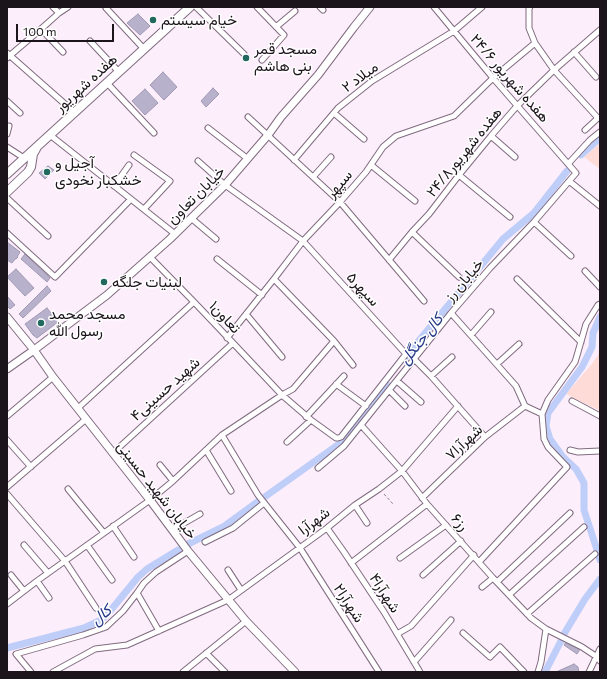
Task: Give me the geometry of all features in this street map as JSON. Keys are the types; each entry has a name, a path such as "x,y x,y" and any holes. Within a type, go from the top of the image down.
{"main road":[{"name":"هفده شهریور","path":"7,174 190,8"},
{"path":"7,192 28,172 31,167 33,154 37,147"}],"street":[{"path":"53,7 59,13"},
{"path":"68,7 8,56 74,112"},
{"path":"257,7 284,35 262,60"},
{"name":"خیابان تعاون","path":"7,369 107,295 175,234 225,185 318,75 370,7"},
{"name":"هفده شهریور ۲۴/۶","path":"434,7 493,78 568,164"},
{"name":"میلاد ۲","path":"294,160 338,108 372,81 454,31 482,7"},
{"path":"530,7 529,28 535,43 554,70 598,118 585,130"},
{"path":"106,8 144,49"},
{"path":"190,8 244,54"},
{"path":"276,27 295,11"},
{"path":"41,29 63,52"},
{"name":"هفده شهریور۲۴/۸","path":"389,260 429,214 459,175 517,106 554,70 600,30"},
{"path":"90,41 119,72"},
{"name":"سپهر","path":"227,338 303,241 366,172 383,147 396,136 454,116 493,78 535,43"},
{"path":"574,52 596,77"},
{"path":"107,83 154,134"},
{"path":"7,101 20,113"},
{"path":"334,113 364,139"},
{"path":"248,117 294,160 314,176 340,202 424,301"},
{"path":"7,134 9,126"},
{"path":"208,128 248,159"},
{"path":"600,132 590,140 568,164 576,173 569,181 600,206"},
{"path":"50,135 175,234"},
{"path":"491,136 515,157"},
{"path":"7,147 24,158"},
{"path":"134,155 170,181 144,209"},
{"path":"314,176 331,157"},
{"name":"سپهر۵","path":"198,162 225,185 303,241 406,354 366,406"},
{"path":"114,186 129,165"},
{"path":"371,165 415,202"},
{"path":"459,175 510,217"},
{"name":"خیابان رز","path":"318,468 344,446 451,313 490,268 534,222 569,181"},
{"path":"7,198 48,236"},
{"path":"7,233 55,277 131,199"},
{"path":"191,218 216,239"},
{"path":"534,222 571,256"},
{"path":"412,232 459,277"},
{"name":"تعاون۱","path":"150,257 282,395 311,420 336,438 340,437 366,406"},
{"path":"218,259 262,295"},
{"path":"585,271 600,287"},
{"path":"274,279 334,341 354,365"},
{"path":"517,279 580,342"},
{"path":"78,408 194,302"},
{"path":"479,562 567,467 548,447 544,439 542,414 548,400 575,362 586,324 600,304"},
{"path":"471,335 491,312"},
{"path":"451,313 516,386 525,406 542,414"},
{"path":"246,314 282,357"},
{"name":"خیابان شهید حسینی","path":"7,317 188,551 246,621 295,672"},
{"path":"7,604 173,482 222,435 292,389 334,341"},
{"name":"شهید حسینی۴","path":"113,453 232,344"},
{"path":"497,364 519,344"},
{"path":"431,376 452,357"},
{"path":"414,359 485,437"},
{"path":"306,416 344,376"},
{"path":"7,416 53,377"},
{"path":"397,381 421,402"},
{"path":"336,384 366,406"},
{"path":"389,390 405,406"},
{"path":"572,401 600,416"},
{"name":"شهرآرا","path":"53,672 95,649 127,645 228,600 402,471 458,406"},
{"name":"شهرآرا۷","path":"422,498 485,437 525,406"},
{"path":"7,487 86,419"},
{"path":"287,442 311,420"},
{"name":"رز۶","path":"361,425 402,471 427,504 531,618 546,629 582,646 598,659"},
{"name":"شهرآرا۲","path":"222,435 258,495 300,548 379,672"},
{"path":"7,440 32,467"},
{"path":"206,450 231,491"},
{"path":"570,450 578,452 600,451"},
{"path":"160,465 173,482"},
{"path":"68,489 104,533"},
{"path":"7,494 65,561 96,608"},
{"path":"205,542 233,528 264,503"},
{"path":"351,563 427,504"},
{"path":"355,505 367,523"},
{"path":"497,582 570,513"},
{"path":"172,530 200,514"},
{"path":"400,558 446,525"},
{"path":"113,526 134,557"},
{"path":"509,595 584,527"},
{"name":"شهرآرا۴","path":"327,528 420,672"},
{"path":"423,575 461,541"},
{"path":"24,545 48,573"},
{"path":"87,545 112,580"},
{"path":"31,672 16,654 84,635 106,627 123,611 144,583 156,572 188,551"},
{"path":"527,614 595,554"},
{"path":"396,634 411,626 474,555"},
{"path":"228,570 241,590"},
{"path":"11,575 24,591"},
{"path":"482,587 493,578"},
{"path":"37,581 49,598"},
{"path":"137,593 159,630"},
{"path":"414,662 451,620"},
{"path":"183,672 246,621"},
{"path":"538,672 546,629"},
{"path":"463,633 490,657 500,647 524,672"},
{"path":"589,672 598,659 600,649"},
{"path":"206,653 225,672"}],"path":[{"path":"379,489 393,504"}],"shaded area":[{"path":"600,143 600,169 584,157"},
{"path":"600,323 600,342 598,327"},
{"path":"600,342 600,411 566,394 598,355"}],"building":[{"path":"138,14 150,26 140,35 127,23"},
{"path":"163,72 177,87 164,100 150,85"},
{"path":"213,88 219,94 206,107 201,101"},
{"path":"145,89 158,103 145,115 132,101"},
{"name":"آجیل و خشکبار نخودی","path":"48,166 54,170 45,179 39,173"},
{"path":"7,242 20,252 18,257 12,263 7,260"},
{"path":"25,254 50,278 47,282 21,259"},
{"path":"16,269 34,288 25,296 7,277"},
{"path":"47,286 51,291 23,318 19,314"},
{"path":"7,296 15,305 10,309 7,306"},
{"name":"مسجد محمد رسول الله","path":"47,308 58,322 37,338 25,324"},
{"path":"566,642 580,649 577,654 564,645"},
{"path":"574,664 578,667 579,672 556,672"}],"waterway":[{"name":"کال جنگل","path":"581,155 600,138"},
{"name":"کال جنگل","path":"403,360 503,239 534,213 567,171"},
{"name":"کال جنگل","path":"600,317 593,333 592,347 582,367 548,413 546,426 550,439 563,457 576,469 584,483 584,510 600,560"},
{"name":"کال جنگل","path":"266,496 346,439 386,383"},
{"name":"کال","path":"188,544 223,527 260,500"},
{"name":"کال","path":"7,648 84,628 99,621 106,616 138,577 147,569 178,550"},
{"name":"کال جنگل","path":"564,634 585,599 600,579"},
{"name":"کال جنگل","path":"545,672 562,639"}],"place":[{"name":"خیام سیستم","path":"153,20"},
{"name":"مسجد قمر بنی هاشم","path":"246,58"},
{"name":"آجیل و خشکبار نخودی","path":"47,172"},
{"name":"لبنیات جلگه","path":"104,282"},
{"name":"مسجد محمد رسول الله","path":"41,323"}]}
